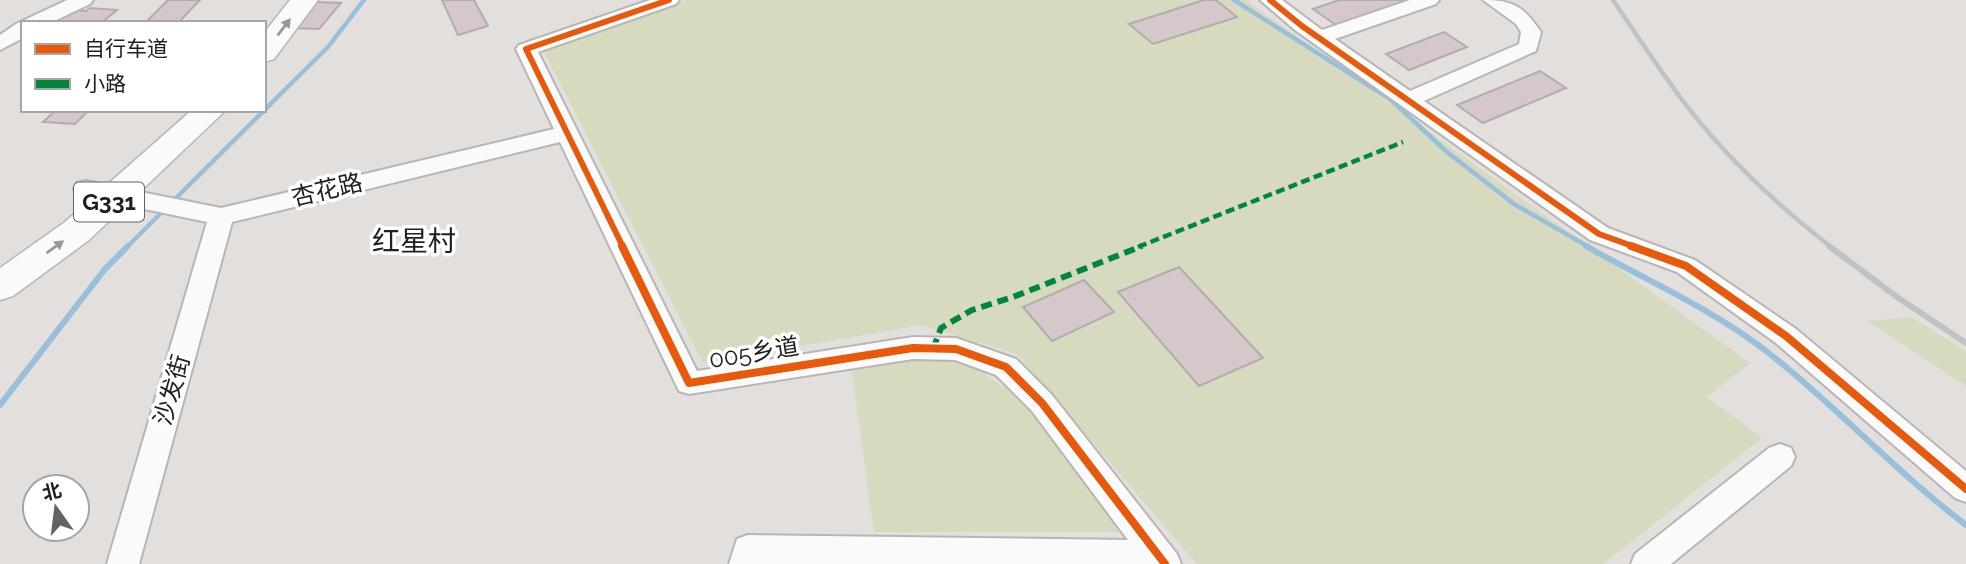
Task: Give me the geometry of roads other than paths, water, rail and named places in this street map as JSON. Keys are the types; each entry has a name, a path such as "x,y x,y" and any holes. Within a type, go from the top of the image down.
{"highway":[{"path":"258,21 274,0"},
{"path":"266,50 304,0"},
{"name":"G331","path":"0,287 77,231 102,191 175,112"},
{"name":"G331","path":"0,258 40,229 102,191 208,112"}],"street":[{"path":"37,21 83,0"},
{"name":"005乡道","path":"669,0 526,49 688,383 913,348 956,349 1006,367 1042,403 1162,560"},
{"path":"1270,0 1599,234 1686,266 1786,336 1966,489"},
{"path":"1319,37 1429,0"},
{"path":"1408,100 1530,47 1531,32 1523,20 1493,0"},
{"path":"0,44 21,29"},
{"name":"杏花路","path":"102,191 221,216 567,133"},
{"name":"沙发街","path":"123,564 221,216"},
{"path":"1647,564 1780,457"},
{"path":"745,564 748,549 1162,560"}],"waterway":[{"path":"266,109 328,47 364,0"},
{"path":"1234,0 1390,99 1447,152 1514,204 1589,247"},
{"path":"171,203 263,112"},
{"path":"0,405 105,269 164,210"},
{"path":"1586,246 1704,310 1749,338 1795,375 1915,484 1966,525"}],"railway":[{"path":"1613,0 1672,86 1708,132 1758,185 1831,247"},
{"path":"1829,246 1897,297 1966,343"}],"district":[{"name":"红星村","path":"414,241"}]}
